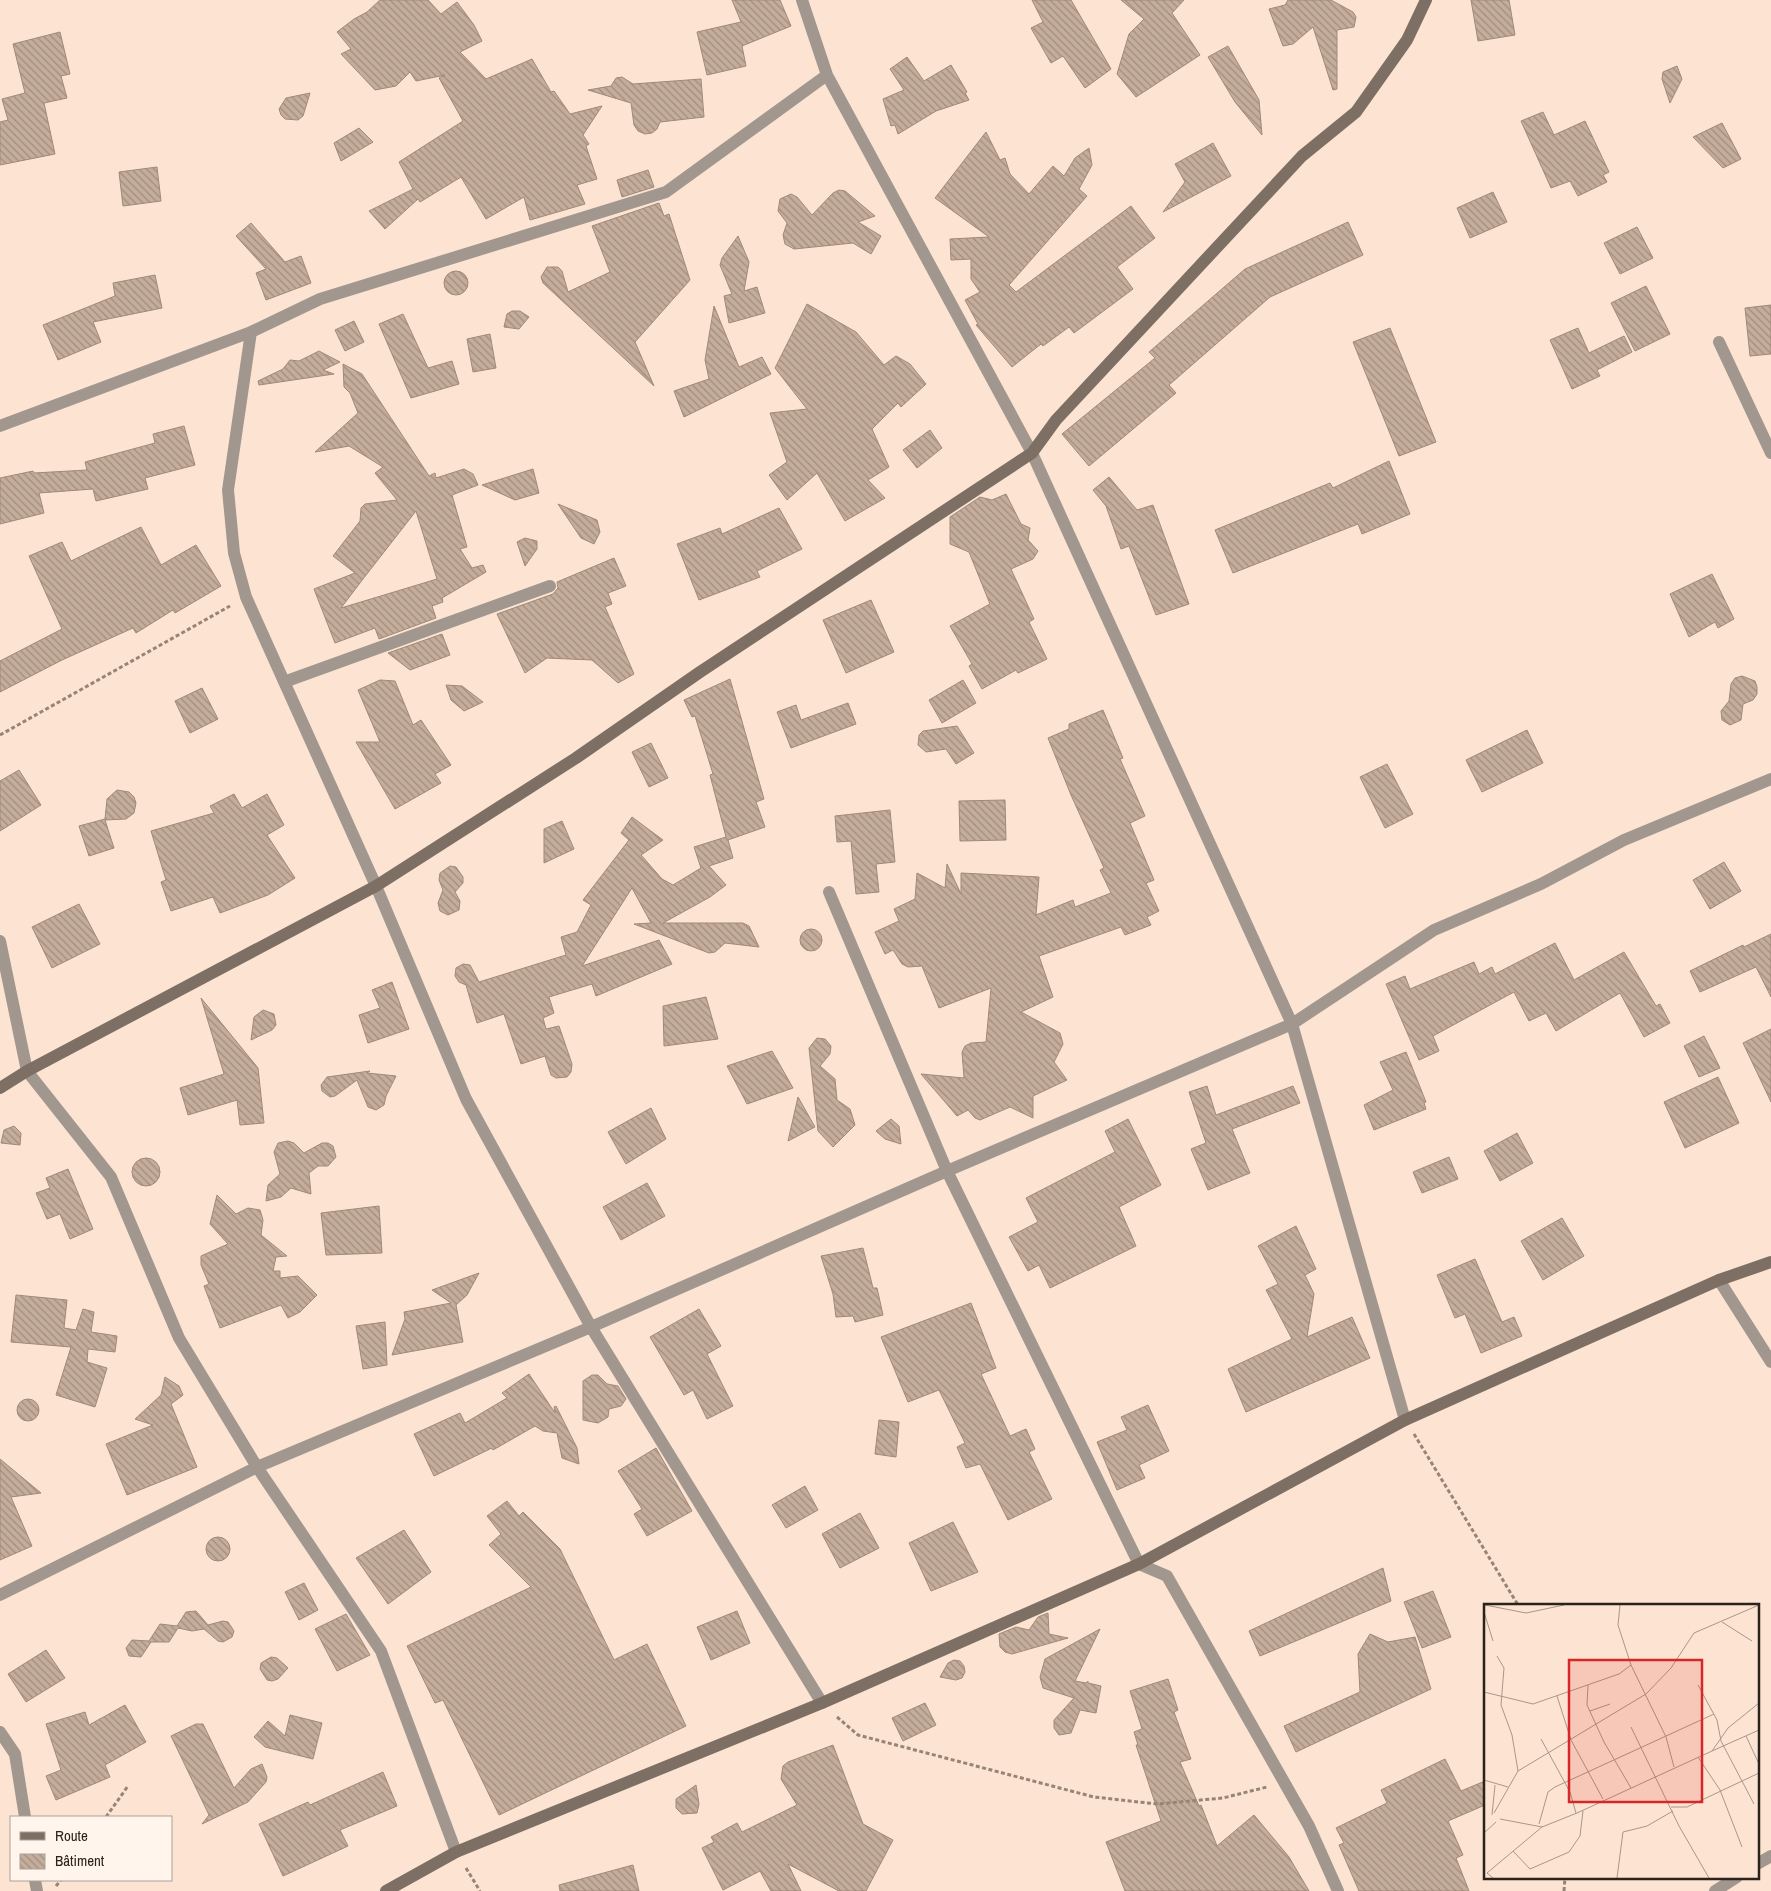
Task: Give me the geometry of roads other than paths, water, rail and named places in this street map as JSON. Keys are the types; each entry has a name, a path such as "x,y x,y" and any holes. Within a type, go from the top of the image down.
{"main road":[{"path":"0,1088 27,1071 376,886 576,758 700,672 1032,453 1056,420 1302,156 1356,112 1407,40 1426,0"},
{"path":"386,1891 456,1852 822,1703 1139,1564 1405,1420 1719,1280 1771,1262"}],"street":[{"path":"802,0 827,75 1032,453 1292,1024 1405,1420"},
{"path":"0,426 251,332 320,299 666,192 827,75"},
{"path":"251,332 228,490 234,553 246,597 376,886 466,1099 591,1327 822,1703"},
{"path":"1719,342 1771,453"},
{"path":"284,682 550,586"},
{"path":"0,1596 257,1467 591,1327 947,1171 1292,1024 1434,930 1541,884 1624,840 1771,779"},
{"path":"829,892 947,1171 1139,1564 1167,1576 1309,1826 1338,1891"},
{"path":"0,941 27,1071 111,1177 180,1338 257,1467 381,1651 456,1852"},
{"path":"1719,1280 1771,1362"},
{"path":"0,1732 15,1754 25,1816"},
{"path":"1758,1863 1771,1856"},
{"path":"1715,1891 1735,1878"}]}
